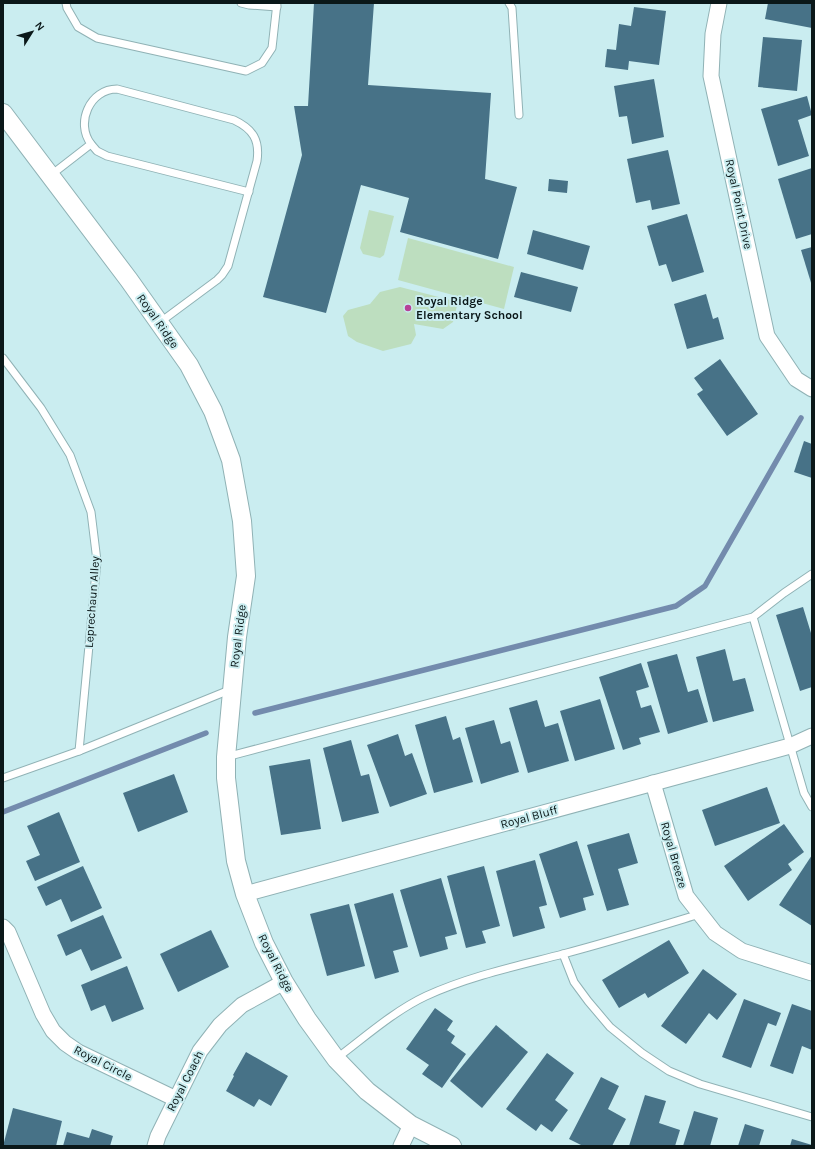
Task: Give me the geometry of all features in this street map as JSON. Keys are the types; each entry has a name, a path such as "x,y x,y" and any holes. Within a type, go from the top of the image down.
{"street":[{"name":"Royal Point Drive","path":"719,3 713,34 711,76 767,336 796,379 812,389"},
{"name":"Royal Ridge","path":"3,112 129,280 189,365 213,411 231,460 242,522 246,576 237,637 226,757 226,778 236,861 245,894 264,943 284,982 336,1059 367,1091 411,1126 452,1146"},
{"name":"Royal Bluff","path":"245,894 790,746 812,736"},
{"name":"Royal Breeze","path":"653,783 686,896 715,933 742,952 812,973"},
{"name":"Royal Circle","path":"3,927 8,932 43,1014 53,1031 65,1043 78,1052 176,1099"},
{"name":"Royal Coach","path":"154,1146 200,1051 220,1025 242,1005 284,982"},
{"path":"401,1146 411,1126"}],"lane":[{"path":"66,3 67,8 78,27 97,38 246,71 262,63 272,48 277,5 249,5 241,3"},
{"path":"509,3 512,8 518,115"},
{"path":"159,323 217,280 226,271 230,261 249,192 257,161 258,152 255,138 248,128 234,120 117,89 110,89 97,96 89,105 84,131 91,144 97,151 107,156 249,192"},
{"path":"50,175 91,144"},
{"name":"Leprechaun Alley","path":"3,358 41,408 70,455 91,512 97,561 79,751"},
{"path":"226,757 753,617 812,574"},
{"path":"753,617 804,793 812,807"},
{"path":"3,778 79,751 232,688"},
{"path":"336,1059 398,1013 425,996 478,976 563,954 700,914"},
{"path":"563,954 574,982 610,1027 642,1053 669,1071 700,1084 812,1117"}],"green space":[{"path":"369,210 394,216 384,255 380,258 363,254 360,248"},
{"path":"408,238 514,267 504,309 398,280"},
{"path":"400,287 458,302 453,322 443,329 414,324 416,335 411,344 383,351 357,342 348,336 343,316 348,310 370,304 380,292"}],"building":[{"path":"314,3 374,3 368,85 491,93 485,179 517,187 498,259 400,232 409,198 361,185 326,313 263,297 302,155 294,106 308,106"},
{"path":"768,3 812,4 812,28 765,19"},
{"path":"634,7 666,11 659,65 629,61 628,70 605,67 607,49 616,50 619,24 631,26"},
{"path":"763,37 802,40 797,91 758,87"},
{"path":"654,79 664,137 632,144 627,116 619,117 614,86"},
{"path":"807,96 812,115 798,120 809,156 778,166 761,109"},
{"path":"668,150 680,204 652,210 650,200 636,203 627,159"},
{"path":"812,168 812,234 796,239 778,179"},
{"path":"549,179 568,181 567,193 548,191"},
{"path":"687,214 704,272 672,282 666,264 659,266 647,226"},
{"path":"533,230 590,246 583,270 527,254"},
{"path":"812,247 812,286 801,250"},
{"path":"521,272 578,287 571,312 514,297"},
{"path":"706,294 713,319 718,317 724,339 687,349 674,304"},
{"path":"720,359 758,414 727,436 697,394 703,390 694,378"},
{"path":"804,441 812,444 812,478 794,472"},
{"path":"803,607 811,633 812,632 812,687 800,691 776,615"},
{"path":"725,649 733,681 745,678 754,711 713,722 696,657"},
{"path":"677,654 688,692 698,689 708,722 668,734 647,662"},
{"path":"641,663 649,687 636,691 641,708 651,705 660,732 639,738 641,744 623,750 599,677"},
{"path":"600,699 615,749 575,761 560,711"},
{"path":"537,700 545,727 558,723 569,761 528,773 509,708"},
{"path":"446,716 453,740 460,737 473,782 434,793 415,725"},
{"path":"494,720 501,744 510,741 519,772 481,784 465,728"},
{"path":"398,734 405,756 412,753 427,794 390,807 367,745"},
{"path":"351,740 361,776 369,774 379,813 342,822 323,748"},
{"path":"310,759 321,829 281,835 269,766"},
{"path":"174,774 188,812 138,832 123,793"},
{"path":"767,787 780,823 715,846 702,810"},
{"path":"59,812 80,862 35,881 26,861 40,855 27,826"},
{"path":"784,824 804,852 788,864 792,870 748,901 724,866"},
{"path":"629,833 638,863 618,869 629,905 607,911 587,845"},
{"path":"577,841 594,895 583,898 586,910 560,918 539,854"},
{"path":"812,855 812,926 779,905"},
{"path":"535,860 547,905 539,907 545,928 513,937 496,871"},
{"path":"83,866 102,908 71,922 61,899 46,906 37,887"},
{"path":"484,866 500,926 482,931 486,943 466,948 447,876"},
{"path":"441,878 457,934 445,937 448,949 420,957 400,890"},
{"path":"393,893 408,947 393,951 399,972 375,979 354,904"},
{"path":"349,904 365,966 327,976 310,914"},
{"path":"103,915 122,958 91,971 81,949 66,956 57,935"},
{"path":"211,930 229,967 178,992 160,954"},
{"path":"669,940 689,973 648,998 645,993 619,1008 602,980"},
{"path":"127,966 144,1009 112,1022 105,1005 91,1011 81,985"},
{"path":"703,969 737,994 717,1020 709,1013 686,1044 661,1026"},
{"path":"744,999 781,1013 776,1026 768,1023 751,1068 722,1057"},
{"path":"792,1004 812,1011 812,1050 802,1046 793,1074 770,1066"},
{"path":"435,1008 453,1021 447,1030 455,1036 451,1043 466,1054 442,1088 422,1074 429,1065 406,1049"},
{"path":"496,1025 528,1052 482,1108 450,1081"},
{"path":"246,1052 288,1076 271,1106 259,1099 254,1107 226,1091"},
{"path":"547,1053 574,1073 555,1100 568,1110 552,1132 541,1124 536,1131 506,1109"},
{"path":"601,1077 619,1086 608,1109 626,1119 612,1146 583,1146 569,1139"},
{"path":"645,1095 666,1101 659,1123 680,1130 675,1146 629,1146"},
{"path":"13,1108 62,1121 56,1146 3,1146"},
{"path":"694,1111 718,1118 710,1146 683,1146"},
{"path":"745,1124 764,1130 759,1146 738,1146"},
{"path":"92,1129 113,1136 110,1146 63,1146 67,1132 89,1138"},
{"path":"792,1139 812,1145 812,1146 790,1146"}],"waterway":[{"path":"255,713 676,606 705,586 801,418"},
{"path":"3,812 206,733"}],"place":[{"name":"Royal Ridge Elementary School","path":"408,308"}]}
